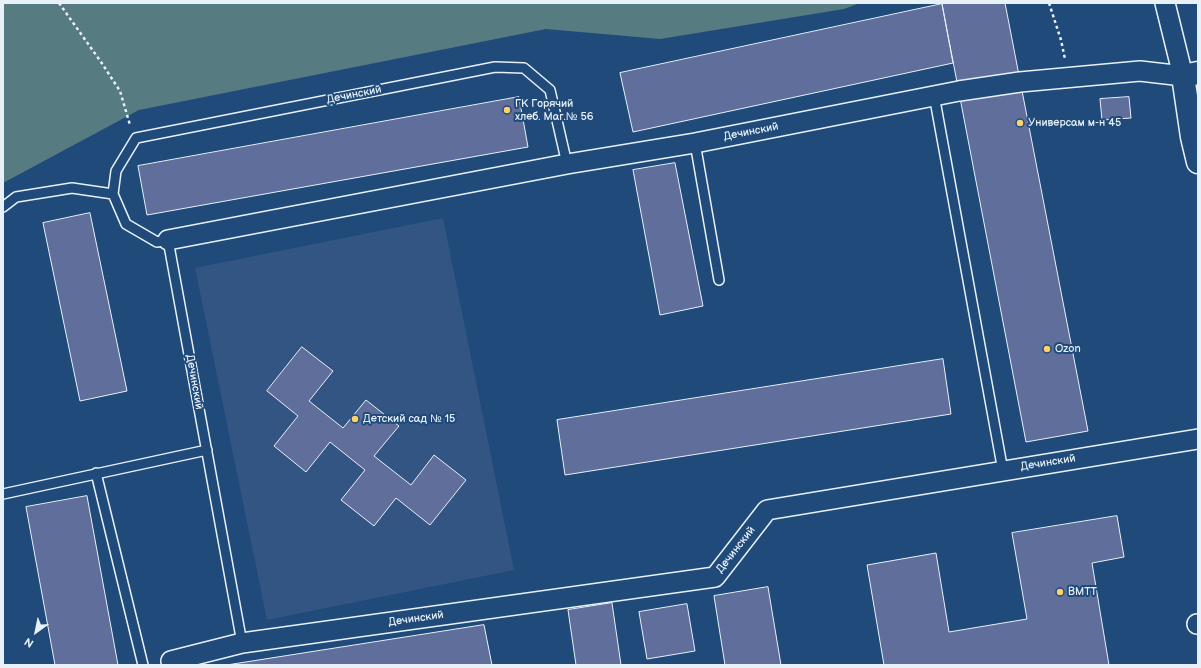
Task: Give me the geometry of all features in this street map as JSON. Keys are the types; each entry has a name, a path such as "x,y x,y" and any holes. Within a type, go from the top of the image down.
{"street":[{"path":"1165,3 1190,74 1192,137 1198,162"},
{"name":"Дечинский","path":"168,240 567,164 695,143 934,95 1020,82 1140,71 1190,74"},
{"name":"Дечинский","path":"168,663 242,643 715,577 767,510 1198,439"}],"lane":[{"name":"Дечинский","path":"136,138 495,67 524,68 550,90 567,164"},
{"path":"934,95 1003,471"},
{"path":"3,207 16,197 72,188 113,194 116,171 136,138"},
{"path":"695,143 719,280"},
{"name":"Дечинский","path":"113,194 126,224 156,242 168,240 242,643"},
{"path":"3,494 207,450"},
{"path":"96,474 142,665"}],"path":[{"path":"59,3 120,91 132,131 136,138"},
{"path":"1049,3 1061,40 1069,77"}],"shaded area":[{"name":"Детский сад № 15","path":"443,218 514,570 267,620 195,268"}],"green space":[{"path":"3,3 860,3 844,9 660,39 546,29 139,110 3,183"}],"building":[{"path":"1005,3 1088,431 1026,442 942,4"},
{"path":"942,4 953,63 633,132 620,73"},
{"path":"519,97 528,147 147,215 138,166"},
{"path":"1129,97 1131,118 1102,120 1100,99"},
{"path":"675,163 703,306 660,315 633,170"},
{"path":"90,213 127,391 80,401 43,223"},
{"path":"302,347 333,371 309,401 343,428 366,400 399,426 374,456 411,485 434,455 466,480 430,525 396,498 374,526 341,500 365,470 330,442 306,472 274,446 298,416 267,391"},
{"path":"943,359 951,414 565,475 557,420"},
{"path":"87,496 118,665 55,665 26,507"},
{"name":"ВМТТ","path":"1117,516 1124,557 1092,563 1109,665 884,665 867,565 936,553 949,632 1027,619 1012,533"},
{"path":"768,587 781,665 725,665 714,596"},
{"path":"612,603 621,665 576,665 568,610"},
{"path":"687,604 695,651 647,659 639,612"},
{"path":"484,625 492,665 227,665"}],"place":[{"name":"ГК Горячий хлеб. Маг.№ 56","path":"507,110"},
{"name":"Универсам м-н 45","path":"1020,123"},
{"name":"Ozon","path":"1047,349"},
{"name":"Детский сад № 15","path":"355,419"},
{"name":"ВМТТ","path":"1060,592"}]}
